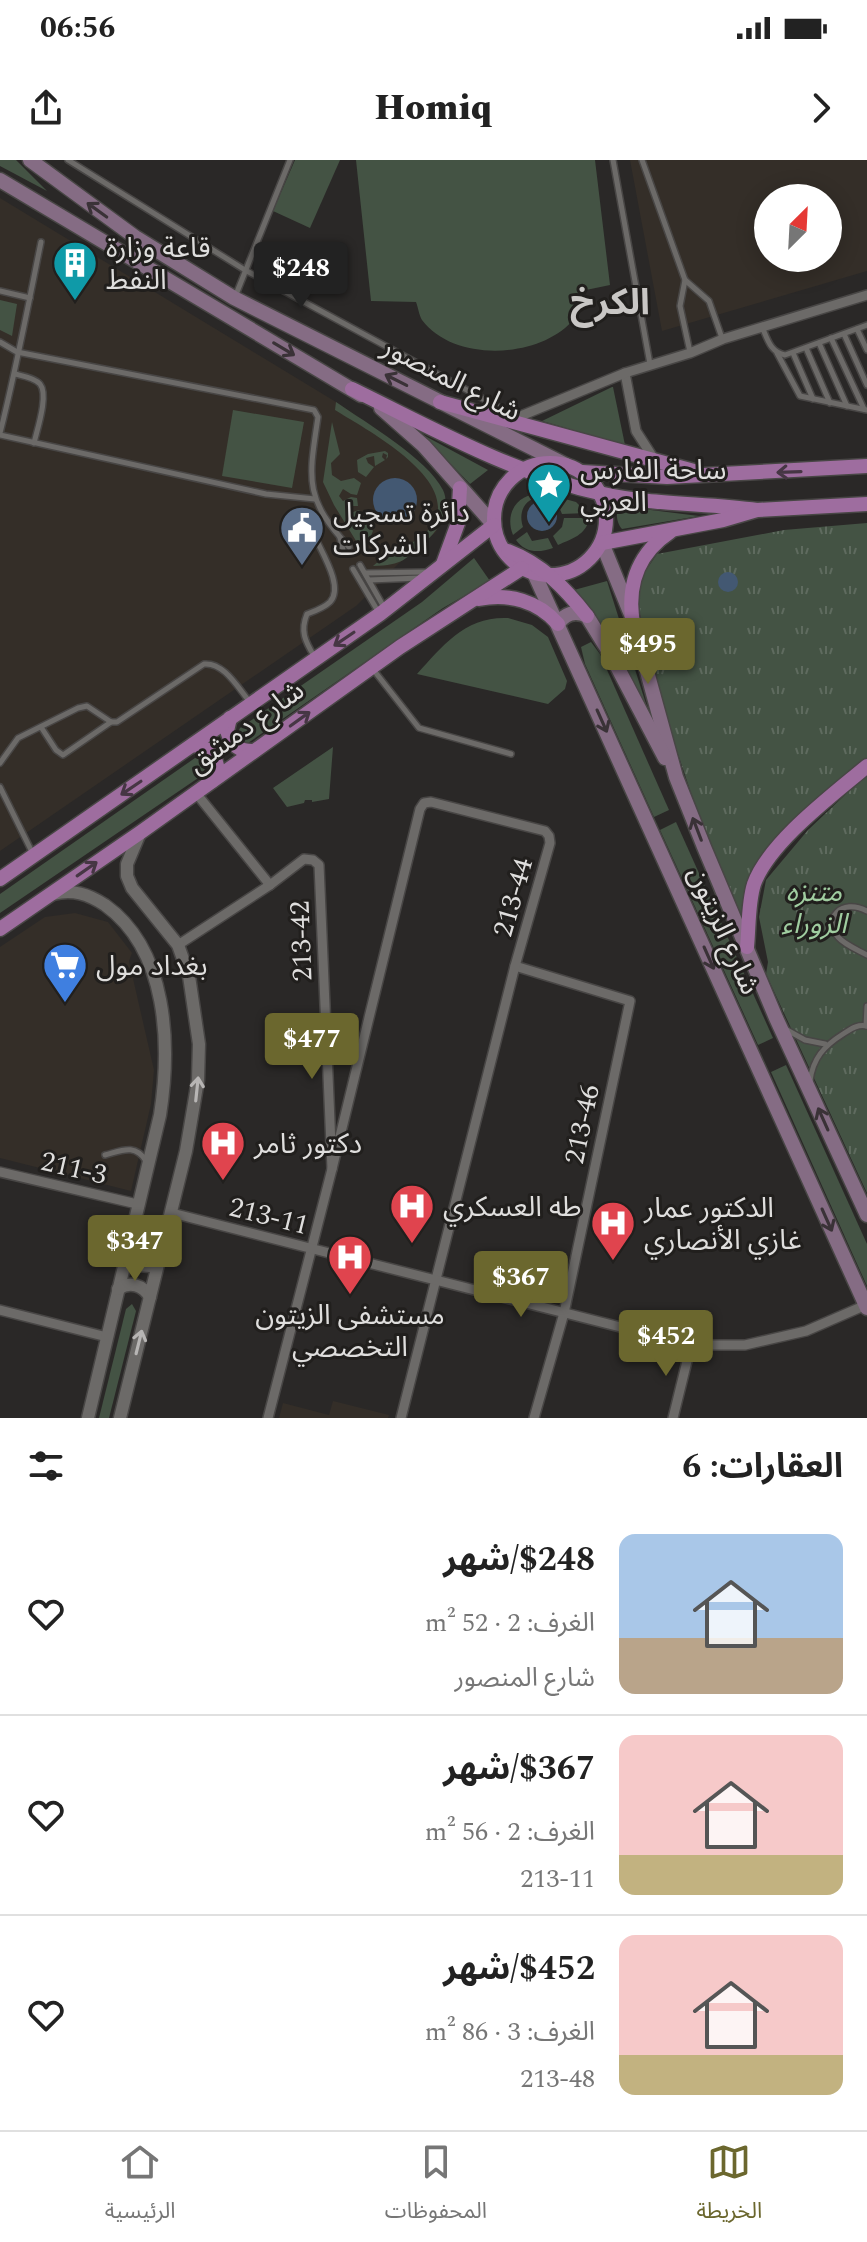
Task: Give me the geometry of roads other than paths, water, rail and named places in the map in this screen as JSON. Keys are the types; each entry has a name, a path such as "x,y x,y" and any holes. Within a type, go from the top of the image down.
{"main road":[{"name":"شارع المنصور","path":"38,163 135,237 234,298 566,465"},
{"name":"شارع المنصور","path":"0,180 390,414 424,446 494,525"},
{"path":"352,389 524,469 601,493 757,510 867,504"},
{"path":"440,402 710,475"},
{"path":"582,472 601,493 607,516 602,543 582,567 567,573 551,576 528,571 501,548 494,525 495,506 501,491 511,478 524,469 552,463 582,472 624,477 819,471 867,466"},
{"path":"434,572 458,523 460,488"},
{"path":"602,543 723,520 757,510"},
{"name":"شارع دمشق","path":"0,879 383,612 494,525"},
{"path":"632,617 631,591 638,567 653,545 674,530"},
{"path":"473,542 501,548 536,564 587,616 676,777"},
{"name":"شارع الزيتون","path":"602,543 632,617 676,777 776,1018 867,1215"},
{"name":"شارع دمشق","path":"0,929 371,667 475,600 528,571"},
{"name":"شارع الزيتون","path":"528,571 558,624 866,1307"},
{"path":"475,600 490,597 519,599 547,612 558,624 564,616 573,613 587,616"},
{"path":"230,718 227,731 233,744 240,749 254,751"},
{"path":"193,745 214,755 218,771 212,781"},
{"path":"747,947 752,895 760,873 780,845 867,766"}],"street":[{"path":"513,420 625,373 867,295"},
{"path":"625,373 636,431 649,455 657,462"},
{"path":"196,793 270,885"},
{"name":"213-44","path":"332,1169 420,809 424,803 431,802 545,831 550,843 515,966 401,1418"},
{"path":"120,1418 194,1118 198,1080 199,1044 189,976 178,945 132,888 127,876 127,864 141,832"},
{"name":"213-42","path":"178,945 304,859 313,860 319,865 332,1169 268,1418"},
{"path":"50,895 77,892 91,896 130,929 147,955 164,1029 165,1071 160,1115 88,1418"},
{"name":"213-46","path":"515,966 630,1001 564,1313 534,1418"},
{"name":"211-3","path":"0,1172 137,1204"},
{"name":"213-11","path":"172,1213 691,1345 745,1345 806,1331 866,1307"},
{"path":"126,1253 137,1265 151,1266 159,1262"},
{"path":"118,1289 129,1284 136,1285 150,1297"},
{"path":"0,1310 107,1337"},
{"path":"676,1417 691,1345"}],"lane":[{"path":"68,160 245,270 513,420"},
{"path":"234,298 290,160"},
{"path":"613,160 650,365"},
{"path":"642,160 685,280 709,301 723,339"},
{"path":"41,242 0,434 266,494 315,499"},
{"path":"685,280 680,306 690,353"},
{"path":"0,291 30,298"},
{"path":"777,353 793,353 867,325"},
{"path":"763,329 797,395 866,410"},
{"path":"857,329 867,350"},
{"path":"844,334 867,385"},
{"path":"831,338 866,410"},
{"path":"0,342 17,352 314,410 318,417 310,472 315,499 346,548"},
{"path":"819,343 848,407"},
{"path":"806,348 831,403"},
{"path":"793,353 813,400"},
{"path":"15,374 42,386 44,400 34,443"},
{"path":"315,537 336,587 328,605 307,614 302,627 305,641 315,658"},
{"path":"360,565 383,612"},
{"path":"353,569 383,612"},
{"path":"365,573 434,572"},
{"path":"369,580 434,572"},
{"path":"0,763 18,738 87,706 111,722 117,722 204,664 213,663 220,667 250,703"},
{"path":"371,667 419,728 511,754"},
{"path":"41,727 56,750 63,755 111,722"},
{"path":"0,787 34,854"},
{"path":"867,911 856,905 844,906 836,914 833,926 838,937 867,955"},
{"path":"811,1091 813,1066 826,1044 857,1025 867,1026 867,1006"},
{"path":"776,1018 798,1037 826,1044"},
{"path":"105,1155 123,1148 131,1149 142,1154 148,1166"}],"water":[{"path":"395,478 411,484 417,500 411,516 395,522 379,516 373,500 379,484"},
{"path":"542,501 553,505 557,516 553,527 542,531 531,527 527,516 531,505"},
{"path":"728,572 735,575 738,582 735,589 728,592 721,589 718,582 721,575"}],"place":[{"name":"قاعة وزارة النفط","path":"75,302"},
{"name":"ساحة الفارس العربي","path":"549,524"},
{"name":"دائرة تسجيل الشركات","path":"302,567"},
{"name":"بغداد مول","path":"65,1004"},
{"name":"دكتور ثامر","path":"223,1182"},
{"name":"طه العسكري","path":"412,1245"},
{"name":"الدكتور عمار غازي الأنصاري","path":"613,1262"},
{"name":"مستشفى الزيتون التخصصي","path":"350,1296"}],"district":[{"name":"الكرخ","path":"610,301"}],"park label":[{"name":"متنزه الزوراء","path":"814,907"}]}
